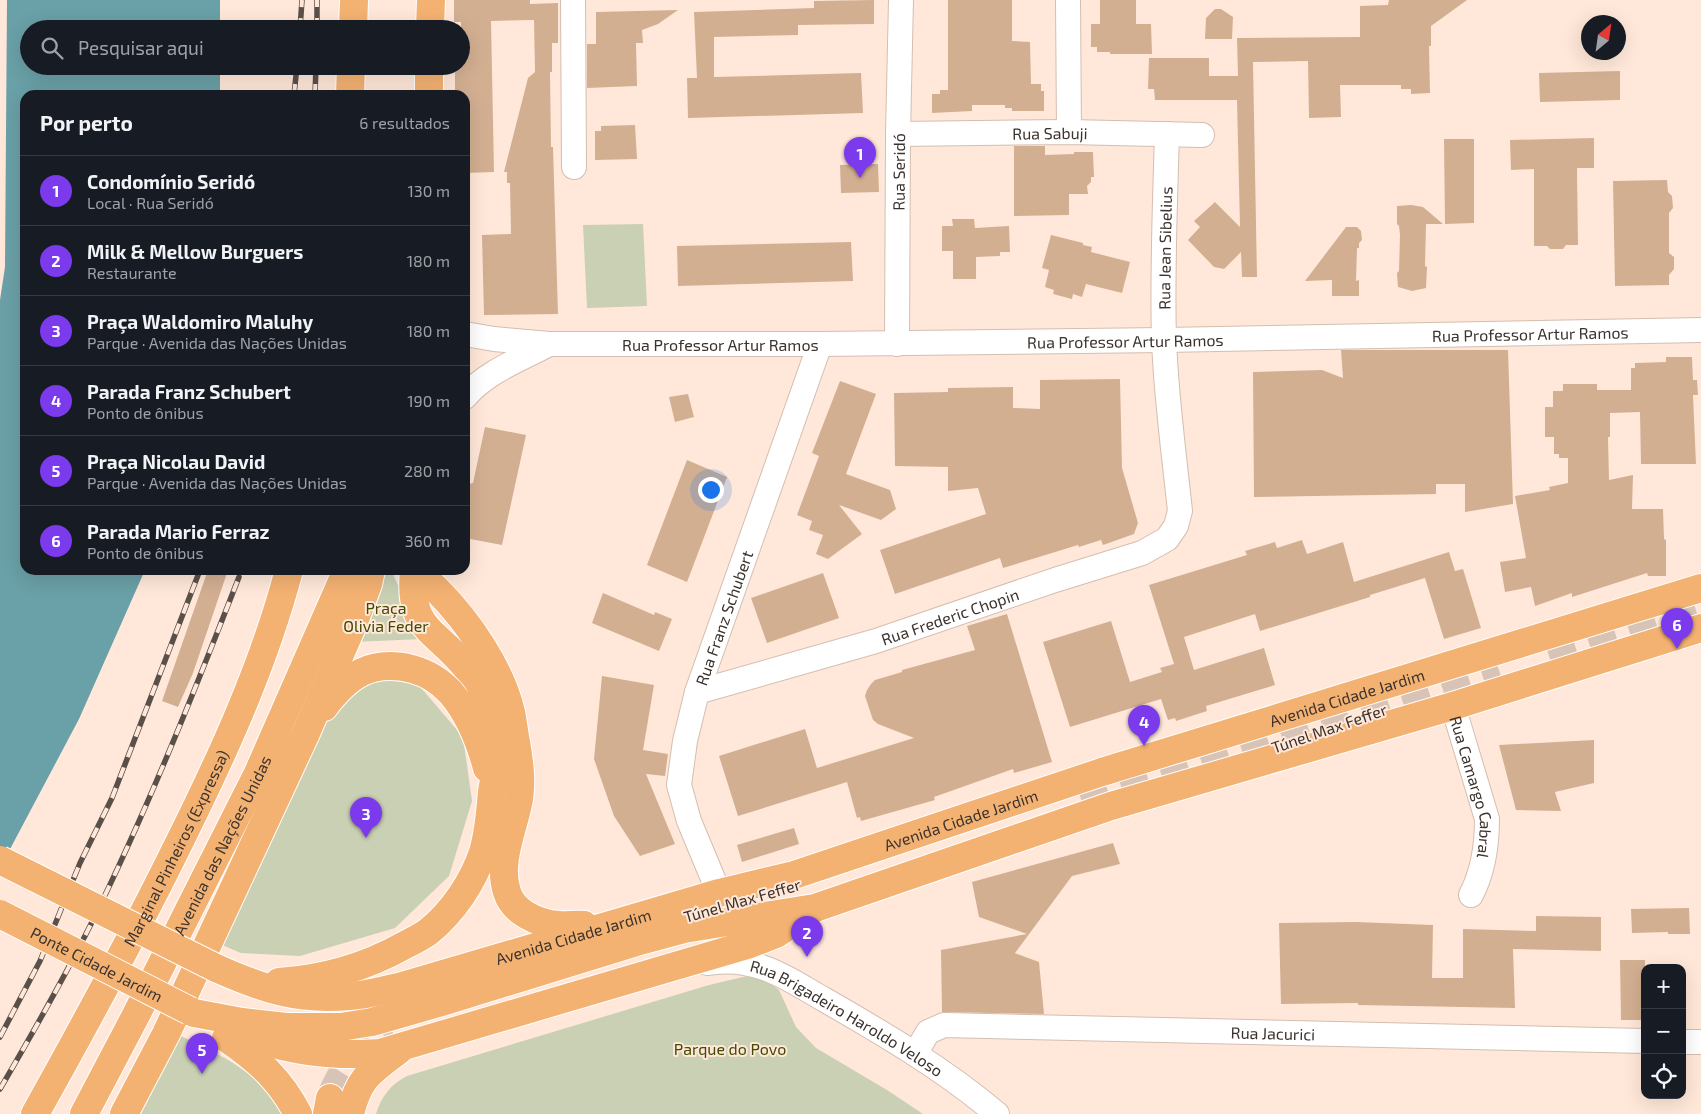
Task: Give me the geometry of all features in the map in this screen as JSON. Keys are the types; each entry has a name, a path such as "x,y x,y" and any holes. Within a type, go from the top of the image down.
{"highway":[{"path":"353,20 354,0"},
{"path":"430,20 431,0"},
{"path":"350,90 351,75"},
{"path":"428,90 429,75"},
{"name":"Marginal Pinheiros (Expressa)","path":"35,1114 153,895 205,790 248,693 282,598 288,575"},
{"name":"Avenida das Nações Unidas","path":"84,1114 136,1017 258,773 345,575"},
{"name":"Avenida das Nações Unidas","path":"124,1114 166,1034 306,733 354,622 369,575"},
{"path":"251,983 308,980 351,970 393,952 427,933 450,911 467,886 483,852 489,826 496,767 496,744 492,714 480,682 458,656 422,623 416,612 413,596 414,575"},
{"path":"420,575 437,590 475,636 496,672 511,711 518,752 520,783 519,798 505,859 504,881 512,904 527,916 542,922 558,925 608,926"},
{"name":"Avenida Cidade Jardim","path":"0,860 216,968 251,983 280,992 313,997 351,996 399,987 719,893 794,875 1102,772 1701,588"},
{"name":"Avenida Cidade Jardim","path":"192,1012 242,1022 286,1027 341,1027 372,1022 684,929 815,908 1111,806 1453,706 1701,628"},
{"name":"Túnel Max Feffer","path":"1111,806 1310,733 1549,656"},
{"path":"306,733 333,696 348,681 365,670 385,665 420,671 438,681 452,694 469,719 482,752 492,790"},
{"name":"Túnel Max Feffer","path":"399,987 436,985 854,869 1081,799"},
{"path":"336,1109 357,1090 364,1078 398,1040 454,1013 580,976 751,931 815,908"},
{"name":"Avenida Cidade Jardim","path":"192,1012 259,1041 296,1050 329,1054 380,1052 398,1040 681,965 750,944 776,934 815,908"},
{"name":"Ponte Cidade Jardim","path":"0,914 192,1012"},
{"path":"192,1012 263,1066 279,1083 298,1114"},
{"path":"55,1114 61,1102 70,1052"}],"street":[{"path":"573,0 574,167"},
{"name":"Rua Seridó","path":"897,344 901,0"},
{"path":"1068,0 1070,132"},
{"name":"Rua Sabuji","path":"898,134 1070,132 1202,135"},
{"name":"Rua Jean Sibelius","path":"1167,134 1164,340 1180,511"},
{"name":"Rua Professor Artur Ramos","path":"470,335 549,344 897,344 1701,330"},
{"name":"Rua Professor Artur Ramos","path":"470,391 474,386 498,370 549,344"},
{"name":"Rua Franz Schubert","path":"719,893 689,821 679,785 685,741 697,692 820,344"},
{"name":"Rua Frederic Chopin","path":"697,692 876,640 1054,580 1142,553 1167,539 1176,526 1180,511"},
{"name":"Rua Camargo Cabral","path":"1453,706 1488,820 1482,867 1471,896"},
{"name":"Rua Brigadeiro Haroldo Veloso","path":"681,965 730,960 766,968 797,983 856,1017 969,1091 996,1114"},
{"name":"Rua Jacurici","path":"914,1054 928,1032 944,1025 1641,1041"},
{"path":"1686,1042 1701,1042"}],"green space":[{"path":"643,224 647,306 587,308 583,225"},
{"name":"Praça Olivia Feder","path":"374,575 393,575 423,639 353,642"},
{"path":"371,679 417,683 463,737 472,801 449,876 395,928 300,956 241,953 222,945 333,708"},
{"name":"Parque do Povo","path":"747,976 768,982 779,990 796,1027 816,1048 887,1090 923,1114 376,1114 387,1092 407,1076 709,985"},
{"path":"173,1032 235,1064 261,1085 282,1114 135,1114"}],"water":[{"path":"7,0 220,0 220,20 20,20 20,75 220,75 220,90 20,90 20,575 143,575 79,719 0,868 0,300 5,267"}],"building":[{"path":"454,0 530,0 530,4 558,3 558,43 552,43 552,72 550,72 558,314 484,315 482,235 511,234 510,183 507,183 507,172 504,172 528,78 535,72 534,20 491,21 494,172 470,173 470,90 455,90 455,75 470,75 470,20 454,20"},
{"path":"874,0 874,24 798,25 798,35 714,37 714,77 861,73 863,113 688,118 687,78 697,78 694,12 814,8 814,1"},
{"path":"948,0 1012,0 1012,41 1030,42 1031,84 1041,84 1041,91 1044,91 1044,111 1012,111 1012,108 1005,108 1005,105 972,105 972,111 932,113 932,94 940,94 940,90 948,90"},
{"path":"1100,0 1136,0 1136,24 1151,24 1152,54 1110,54 1110,52 1097,52 1097,47 1091,47 1091,24 1100,24"},
{"path":"1389,0 1467,0 1431,26 1431,46 1429,46 1430,93 1411,94 1411,89 1401,89 1401,85 1340,85 1341,117 1309,118 1308,61 1253,62 1257,277 1242,277 1241,252 1224,269 1214,267 1188,240 1200,227 1194,221 1215,202 1240,227 1237,100 1155,100 1154,89 1148,89 1149,58 1209,58 1209,76 1238,76 1237,38 1360,37 1360,6 1388,5"},
{"path":"1215,9 1221,9 1233,17 1232,39 1205,39 1206,18"},
{"path":"678,10 658,24 642,30 643,43 636,43 637,86 587,88 587,44 596,44 596,12"},
{"path":"1620,71 1620,100 1540,102 1539,73"},
{"path":"635,125 637,159 595,160 595,131 601,131 601,126"},
{"path":"1594,138 1594,168 1577,168 1578,245 1566,245 1563,249 1534,246 1534,169 1511,170 1510,140"},
{"path":"1444,139 1474,139 1474,223 1445,224"},
{"path":"1014,146 1045,146 1045,155 1093,152 1094,177 1091,177 1091,182 1087,186 1088,194 1069,194 1069,215 1014,216"},
{"path":"878,164 879,192 841,193 840,165"},
{"path":"1667,180 1668,192 1672,196 1673,208 1669,213 1669,253 1674,257 1674,269 1669,275 1669,285 1615,286 1613,181"},
{"path":"1411,205 1423,207 1443,224 1426,224 1426,288 1412,291 1398,287 1397,273 1399,271 1400,235 1397,224 1397,206"},
{"path":"952,219 974,219 975,228 1009,226 1010,252 1000,252 1000,256 976,257 976,279 953,279 953,251 942,251 942,226 953,226"},
{"path":"1346,227 1357,227 1361,231 1362,240 1359,243 1359,248 1357,248 1356,281 1359,280 1359,296 1332,296 1332,280 1305,281"},
{"path":"1051,235 1083,243 1083,245 1092,247 1091,252 1130,262 1122,293 1086,284 1082,297 1073,294 1072,299 1053,294 1054,290 1045,287 1049,270 1042,268"},
{"path":"851,242 853,281 678,286 677,246"},
{"path":"1341,350 1508,350 1513,504 1465,512 1465,484 1436,484 1436,494 1254,497 1253,372 1322,370 1343,378"},
{"path":"1666,357 1692,357 1693,380 1697,380 1698,395 1693,395 1696,464 1641,464 1640,412 1610,413 1610,437 1608,437 1609,480 1633,475 1632,509 1663,509 1664,539 1666,540 1666,576 1648,576 1647,573 1572,597 1572,593 1535,606 1531,587 1505,592 1500,562 1526,558 1515,496 1550,490 1549,487 1568,483 1568,458 1559,458 1559,454 1554,454 1554,437 1545,437 1545,407 1553,407 1553,391 1563,391 1563,384 1597,384 1597,390 1631,390 1631,368 1635,368 1635,363 1666,362"},
{"path":"1120,379 1122,468 1138,523 1134,534 1103,545 1101,540 1079,547 1078,545 1003,568 1000,558 895,594 880,550 986,514 978,488 948,491 948,467 895,466 894,393 948,392 948,388 1013,387 1013,408 1040,409 1040,380"},
{"path":"840,381 876,394 846,474 890,490 896,509 881,520 839,505 862,534 828,559 816,554 823,535 809,530 812,521 797,515 819,456 812,453"},
{"path":"688,394 694,417 675,422 669,397"},
{"path":"485,427 526,435 502,545 470,539 470,484 473,483"},
{"path":"687,460 727,477 687,582 647,565"},
{"path":"1302,540 1307,554 1343,542 1354,582 1449,552 1455,571 1463,569 1481,628 1444,639 1425,578 1260,631 1255,614 1184,637 1194,670 1264,648 1275,685 1206,706 1207,711 1176,721 1175,718 1168,720 1161,699 1070,727 1043,642 1111,621 1130,682 1162,672 1160,668 1174,664 1149,585 1247,555 1245,551 1275,542 1277,548"},
{"path":"823,573 839,618 767,643 751,598"},
{"path":"206,575 226,575 193,673 178,707 162,701"},
{"path":"603,593 654,615 655,612 672,619 659,651 592,623"},
{"path":"1007,614 1052,762 1014,773 1013,769 934,797 935,800 861,821 860,817 857,818 847,782 738,816 719,756 805,729 817,768 914,738 878,724 873,720 865,696 871,684 875,680 902,672 902,670 975,650 967,626"},
{"path":"602,676 654,685 643,750 668,754 665,776 646,774 675,844 640,856 614,816 594,759"},
{"path":"1594,740 1594,783 1555,792 1561,811 1516,810 1499,745"},
{"path":"794,828 799,844 742,862 737,845"},
{"path":"1113,843 1120,864 1072,876 1015,953 1039,962 1044,1014 942,1012 941,950 1027,934 979,917 972,882"},
{"path":"1689,908 1690,934 1668,934 1668,932 1632,933 1631,909"},
{"path":"1536,916 1601,917 1601,951 1513,949 1515,1008 1358,1005 1358,1003 1281,1004 1279,923 1356,922 1433,925 1432,978 1463,978 1463,929 1536,931"},
{"path":"1620,960 1645,960 1645,964 1641,964 1641,1020 1621,1020"}],"tunnel":[{"path":"1549,656 1701,608"},
{"path":"1081,799 1497,664"},
{"path":"330,1098 341,1075 354,1058 370,1045 393,1033"}],"railway":[{"path":"301,20 302,0"},
{"path":"317,0 317,20"},
{"path":"295,90 296,75"},
{"path":"315,90 316,75"},
{"path":"0,1037 40,961 80,863 112,798 198,575"},
{"path":"0,1089 68,968 111,883 168,753 239,577"}],"place":[{"name":"Condomínio Seridó","path":"860,178"},
{"name":"Parada Mario Ferraz","path":"1677,649"},
{"name":"Parada Franz Schubert","path":"1144,746"},
{"name":"Praça Waldomiro Maluhy","path":"366,838"},
{"name":"Milk & Mellow Burguers","path":"807,957"},
{"name":"Praça Nicolau David","path":"202,1074"}]}
